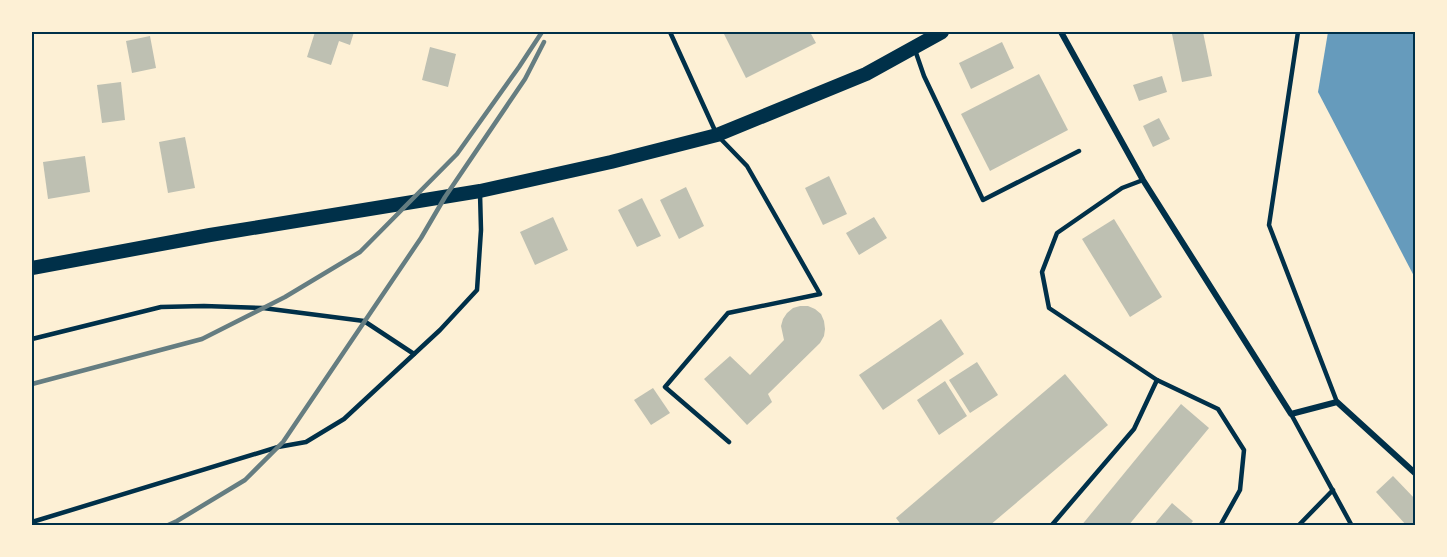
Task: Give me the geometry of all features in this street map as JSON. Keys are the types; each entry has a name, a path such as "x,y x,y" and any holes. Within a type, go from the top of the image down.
{"main road":[{"path":"32,268 210,235 480,191 717,135 866,74 942,32"}],"street":[{"path":"1061,32 1143,180 1291,414 1337,402 1416,474"}],"lane":[{"path":"670,32 717,135 747,166 820,294 728,314 665,387 729,442"},
{"path":"1298,32 1269,225 1337,402"},
{"path":"914,47 924,76 983,200 1079,151"},
{"path":"1143,180 1122,188 1057,233 1042,272 1049,308 1157,380 1218,409 1244,450 1240,490 1220,525"},
{"path":"32,522 278,447 306,442 344,419 440,330 477,290 480,191"},
{"path":"32,339 161,307 263,308 364,321 414,354"},
{"path":"1051,525 1134,429 1157,380"},
{"path":"1291,414 1352,525"},
{"path":"1298,525 1333,490"}],"water":[{"path":"1328,32 1415,32 1415,278 1318,92"}],"building":[{"path":"315,32 354,32 350,45 339,41 331,65 307,57"},
{"path":"723,32 810,32 816,43 746,78"},
{"path":"1203,32 1212,76 1182,82 1172,34"},
{"path":"150,36 156,68 132,73 126,41"},
{"path":"1002,42 1014,68 971,89 959,63"},
{"path":"430,47 456,54 448,87 422,80"},
{"path":"1039,74 1068,130 990,171 961,114"},
{"path":"1162,76 1167,92 1139,101 1133,85"},
{"path":"121,82 125,120 102,123 97,85"},
{"path":"1159,118 1170,139 1153,147 1143,126"},
{"path":"185,137 195,188 168,193 159,142"},
{"path":"85,156 90,192 48,199 43,162"},
{"path":"829,176 847,214 823,225 805,188"},
{"path":"686,187 704,226 679,239 660,200"},
{"path":"642,198 661,236 637,247 618,210"},
{"path":"553,217 568,250 535,265 520,232"},
{"path":"874,217 887,238 859,255 846,233"},
{"path":"1114,219 1162,297 1130,317 1082,239"},
{"path":"808,306 821,314 824,321 824,336 820,343 768,394 772,402 747,425 704,379 730,356 750,375 784,340 781,326 783,319 793,308"},
{"path":"941,319 964,354 883,410 859,375"},
{"path":"977,362 998,395 970,413 949,380"},
{"path":"1065,374 1108,425 989,526 902,526 896,518"},
{"path":"945,381 967,416 939,435 917,400"},
{"path":"653,388 670,413 651,425 634,400"},
{"path":"1181,404 1209,428 1128,526 1081,526"},
{"path":"1393,476 1416,500 1416,526 1407,526 1376,492"},
{"path":"1172,503 1193,521 1189,526 1153,526"}],"railway":[{"path":"32,384 202,339 285,297 360,252 457,154 542,32"},
{"path":"166,526 245,480 283,442 525,79 544,42"}]}
